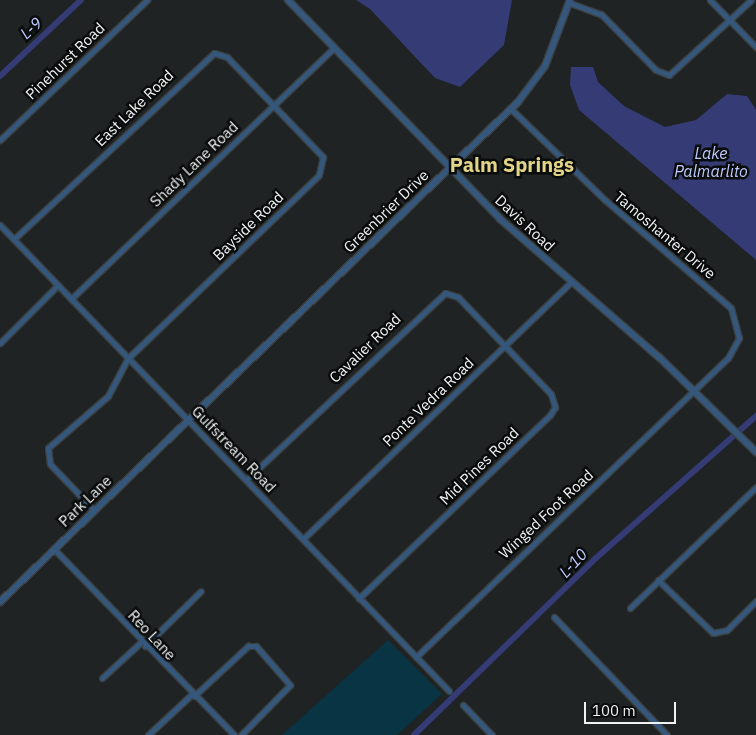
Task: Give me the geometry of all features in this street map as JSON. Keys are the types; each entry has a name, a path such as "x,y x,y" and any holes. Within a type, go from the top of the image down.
{"street":[{"name":"Pinehurst Road","path":"0,140 146,0"},
{"name":"Davis Road","path":"288,0 450,168 571,282 695,390 756,452"},
{"path":"710,0 756,47"},
{"path":"570,1 601,14 664,74 678,71 751,0"},
{"name":"Greenbrier Drive","path":"187,419 511,109 545,66 570,1"},
{"name":"Shady Lane Road","path":"71,298 334,48"},
{"name":"East Lake Road","path":"14,240 210,54 227,57 274,105"},
{"name":"Bayside Road","path":"128,358 322,171 320,153 274,105"},
{"name":"Tamoshanter Drive","path":"511,109 572,170 734,312 740,329 736,347 695,390"},
{"name":"Gulfstream Road","path":"0,224 449,691"},
{"name":"Ponte Vedra Road","path":"302,539 571,282"},
{"path":"0,343 58,285"},
{"name":"Cavalier Road","path":"246,480 441,294 458,297 505,345"},
{"name":"Mid Pines Road","path":"359,598 553,411 552,394 505,345"},
{"path":"94,510 50,464 46,452 76,419 108,396 122,373 128,358"},
{"name":"Winged Foot Road","path":"416,657 695,390"},
{"name":"Park Lane","path":"0,602 187,419"},
{"path":"630,608 756,487"},
{"name":"Reo Lane","path":"54,549 143,644 234,735"},
{"path":"658,580 713,633 727,630 756,601"},
{"path":"102,678 143,644 201,591"},
{"path":"554,618 667,735"},
{"path":"148,735 248,646 256,646 290,686 240,735"},
{"path":"463,705 492,735"}],"shaded area":[{"path":"388,640 442,694 397,735 282,735"}],"water":[{"path":"356,0 512,0 504,45 460,87 435,78 370,9"},
{"name":"Lake Palmarlito","path":"571,67 593,67 598,82 624,106 665,127 696,120 727,94 747,96 756,110 756,260 579,110 570,85"}],"waterway":[{"name":"L-9","path":"0,76 81,0"},
{"name":"L-10","path":"414,735 596,558 756,416"}],"district":[{"name":"Palm Springs","path":"512,164"}]}
